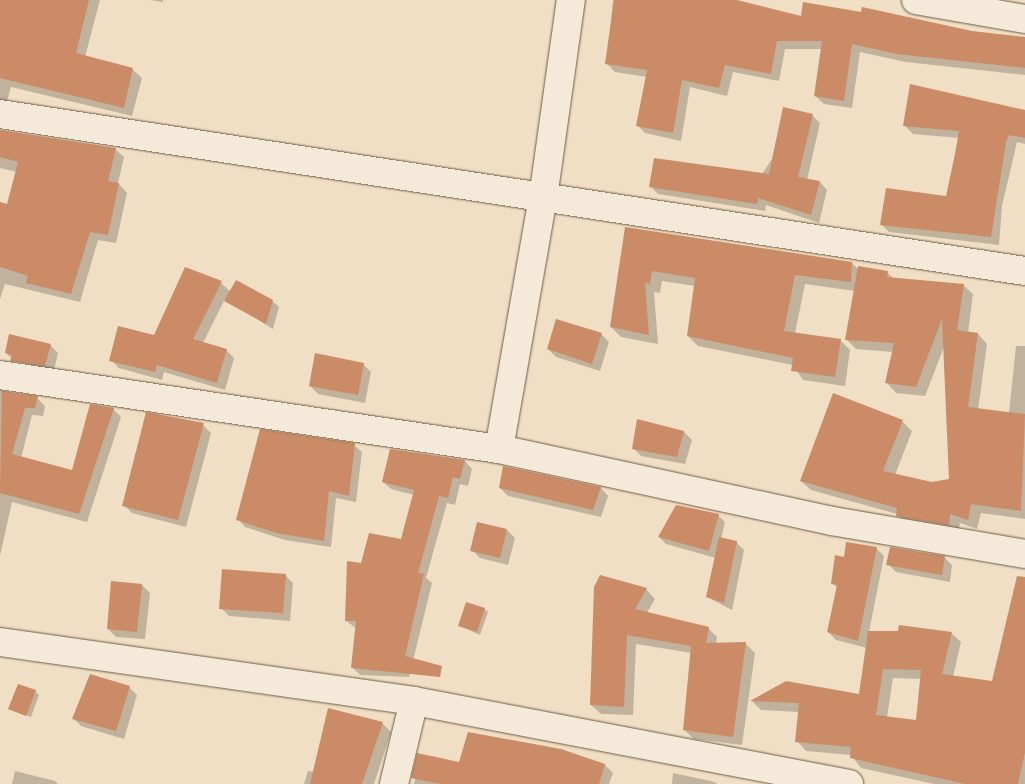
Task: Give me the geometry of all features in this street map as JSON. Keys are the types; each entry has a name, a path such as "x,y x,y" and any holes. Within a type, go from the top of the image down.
{"street":[{"path":"499,449 543,198 570,0"},
{"path":"916,0 1025,19"},
{"path":"0,114 1025,271"},
{"path":"0,375 499,449 832,521 1025,554"},
{"path":"0,642 414,701 849,784"},
{"path":"394,784 414,701"}],"building":[{"path":"0,0 89,0 76,53 133,68 124,108 0,78"},
{"path":"614,0 737,0 801,16 803,2 861,12 862,7 972,31 1025,37 1025,68 897,54 852,44 844,101 814,96 822,41 777,41 771,74 725,65 719,88 682,80 673,133 636,126 647,70 605,64"},
{"path":"910,84 1025,110 1025,138 1009,135 1006,142 991,237 880,225 886,188 946,196 955,154 959,131 903,126"},
{"path":"783,107 813,114 798,177 820,181 811,215 758,198 757,204 649,187 654,158 769,174"},
{"path":"0,130 116,148 108,181 119,183 108,235 90,232 71,294 26,283 28,276 0,267 0,202 7,204 18,162 0,157"},
{"path":"625,227 852,262 851,282 795,275 784,331 841,339 835,377 791,371 793,358 687,336 695,278 652,271 650,284 645,283 649,335 610,327"},
{"path":"858,266 888,271 887,277 964,284 957,330 978,333 968,407 1025,414 1021,511 971,504 968,520 950,514 949,525 896,516 897,508 800,481 833,393 903,420 883,471 932,482 949,479 942,319 916,387 885,383 894,343 845,340"},
{"path":"185,267 222,281 193,339 227,349 217,383 157,365 155,372 109,361 118,326 154,335"},
{"path":"236,280 273,300 266,324 224,301"},
{"path":"556,319 602,333 592,364 547,349"},
{"path":"9,334 51,344 45,366 10,361 12,355 5,353"},
{"path":"315,353 364,363 358,395 309,386"},
{"path":"2,391 38,396 35,408 25,408 12,454 72,470 90,404 114,408 79,514 0,493"},
{"path":"146,412 204,423 178,520 122,506"},
{"path":"637,419 684,431 677,457 632,449"},
{"path":"260,429 355,443 349,496 329,491 324,541 277,533 236,520"},
{"path":"390,449 465,460 460,479 453,477 448,498 439,496 418,573 424,574 405,656 442,666 440,677 351,668 356,621 345,621 347,561 361,563 369,533 401,539 414,490 382,482"},
{"path":"503,466 601,487 593,510 499,488"},
{"path":"676,505 719,514 709,551 658,537"},
{"path":"477,522 507,529 500,558 470,551"},
{"path":"719,537 737,541 724,603 706,597"},
{"path":"846,542 877,547 858,641 827,632 837,585 831,584 835,555 844,557"},
{"path":"890,547 945,556 942,575 886,565"},
{"path":"222,569 286,574 283,613 219,609"},
{"path":"600,575 647,588 635,609 709,627 706,643 746,642 733,737 683,730 691,646 627,635 624,707 590,705 594,587"},
{"path":"1017,576 1025,577 1025,752 1018,784 965,784 850,758 851,747 795,742 799,703 750,701 786,681 859,694 868,631 898,631 899,625 952,632 942,674 992,681","holes":["883,669 921,670 916,720 876,715"]},
{"path":"111,581 142,584 137,632 107,629"},
{"path":"466,602 485,608 477,632 458,626"},
{"path":"90,674 130,686 116,731 72,719"},
{"path":"18,684 36,690 26,716 8,709"},
{"path":"328,708 383,722 362,784 310,784"},
{"path":"468,732 561,749 605,764 599,784 440,784 411,778 417,753 459,762"}]}
